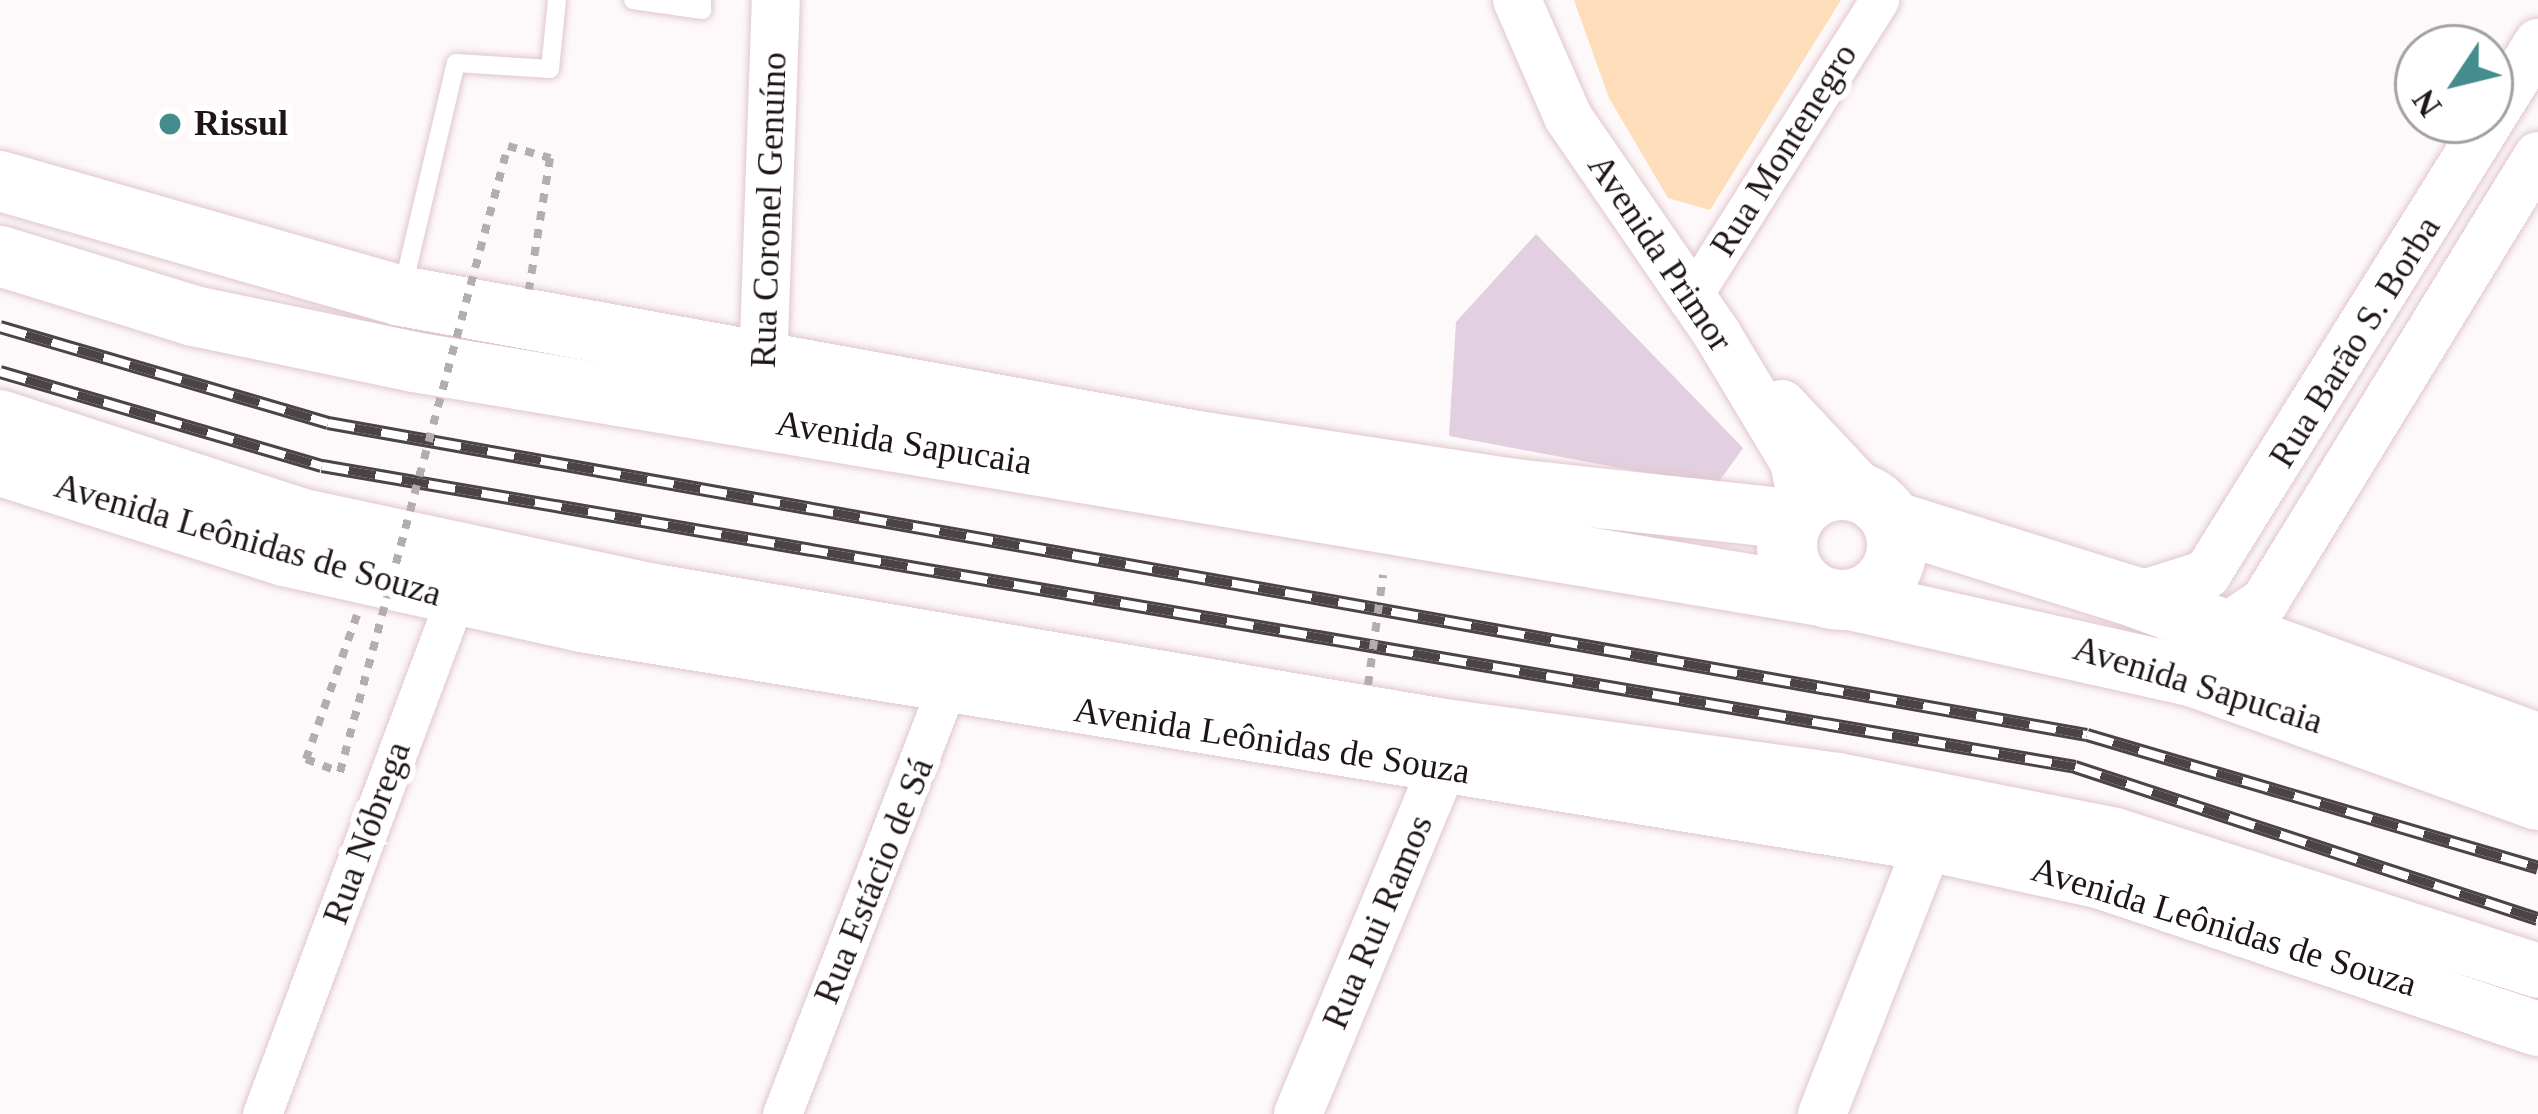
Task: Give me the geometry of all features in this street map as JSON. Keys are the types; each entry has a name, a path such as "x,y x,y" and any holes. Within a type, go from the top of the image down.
{"main road":[{"name":"Avenida Sapucaia","path":"0,181 401,296 1203,442 1515,489 1798,512"},
{"name":"Avenida Sapucaia","path":"0,256 194,316 759,420 1833,597 2104,653 2538,800"},
{"name":"Avenida Leônidas de Souza","path":"4,444 298,515 464,576 955,666 1443,748 1938,823 2101,883 2519,992"},
{"path":"1834,490 1880,509 1891,572 1833,597 1786,553 1798,512 1834,490"},
{"name":"Avenida Sapucaia","path":"1880,509 2538,743"}],"street":[{"name":"Rua Coronel Genuíno","path":"759,420 766,361 776,0"},
{"name":"Avenida Primor","path":"1517,0 1568,117 1794,462 1798,512"},
{"name":"Rua Montenegro","path":"1703,317 1879,0"},
{"name":"Rua Barão S. Borba","path":"2134,597 2207,574 2536,52"},
{"name":"Rua Barão S. Borba","path":"2104,653 2205,644 2230,631 2264,601 2538,155"},
{"path":"1703,317 1880,509"},
{"path":"2331,381 2380,415"},
{"name":"Rua Nóbrega","path":"262,1114 464,576"},
{"name":"Rua Estácio de Sá","path":"782,1114 955,666"},
{"name":"Rua Rui Ramos","path":"1298,1114 1443,748"},
{"path":"1822,1114 1938,823"}],"lane":[{"path":"401,296 457,63 550,69 556,0"},
{"path":"633,0 702,10 702,0"}],"path":[{"path":"357,615 307,759 340,772 508,146 550,158 529,289"},
{"path":"1368,685 1383,575"}],"shaded area":[{"path":"1574,0 1841,0 1710,210 1668,198 1609,98"}],"building":[{"path":"1536,234 1743,448 1716,486 1449,436 1456,322"}],"railway":[{"path":"0,327 328,423 2087,735 2538,868"},
{"path":"0,372 322,466 2075,767 2538,919"}],"place":[{"name":"Rissul","path":"170,124"}]}
